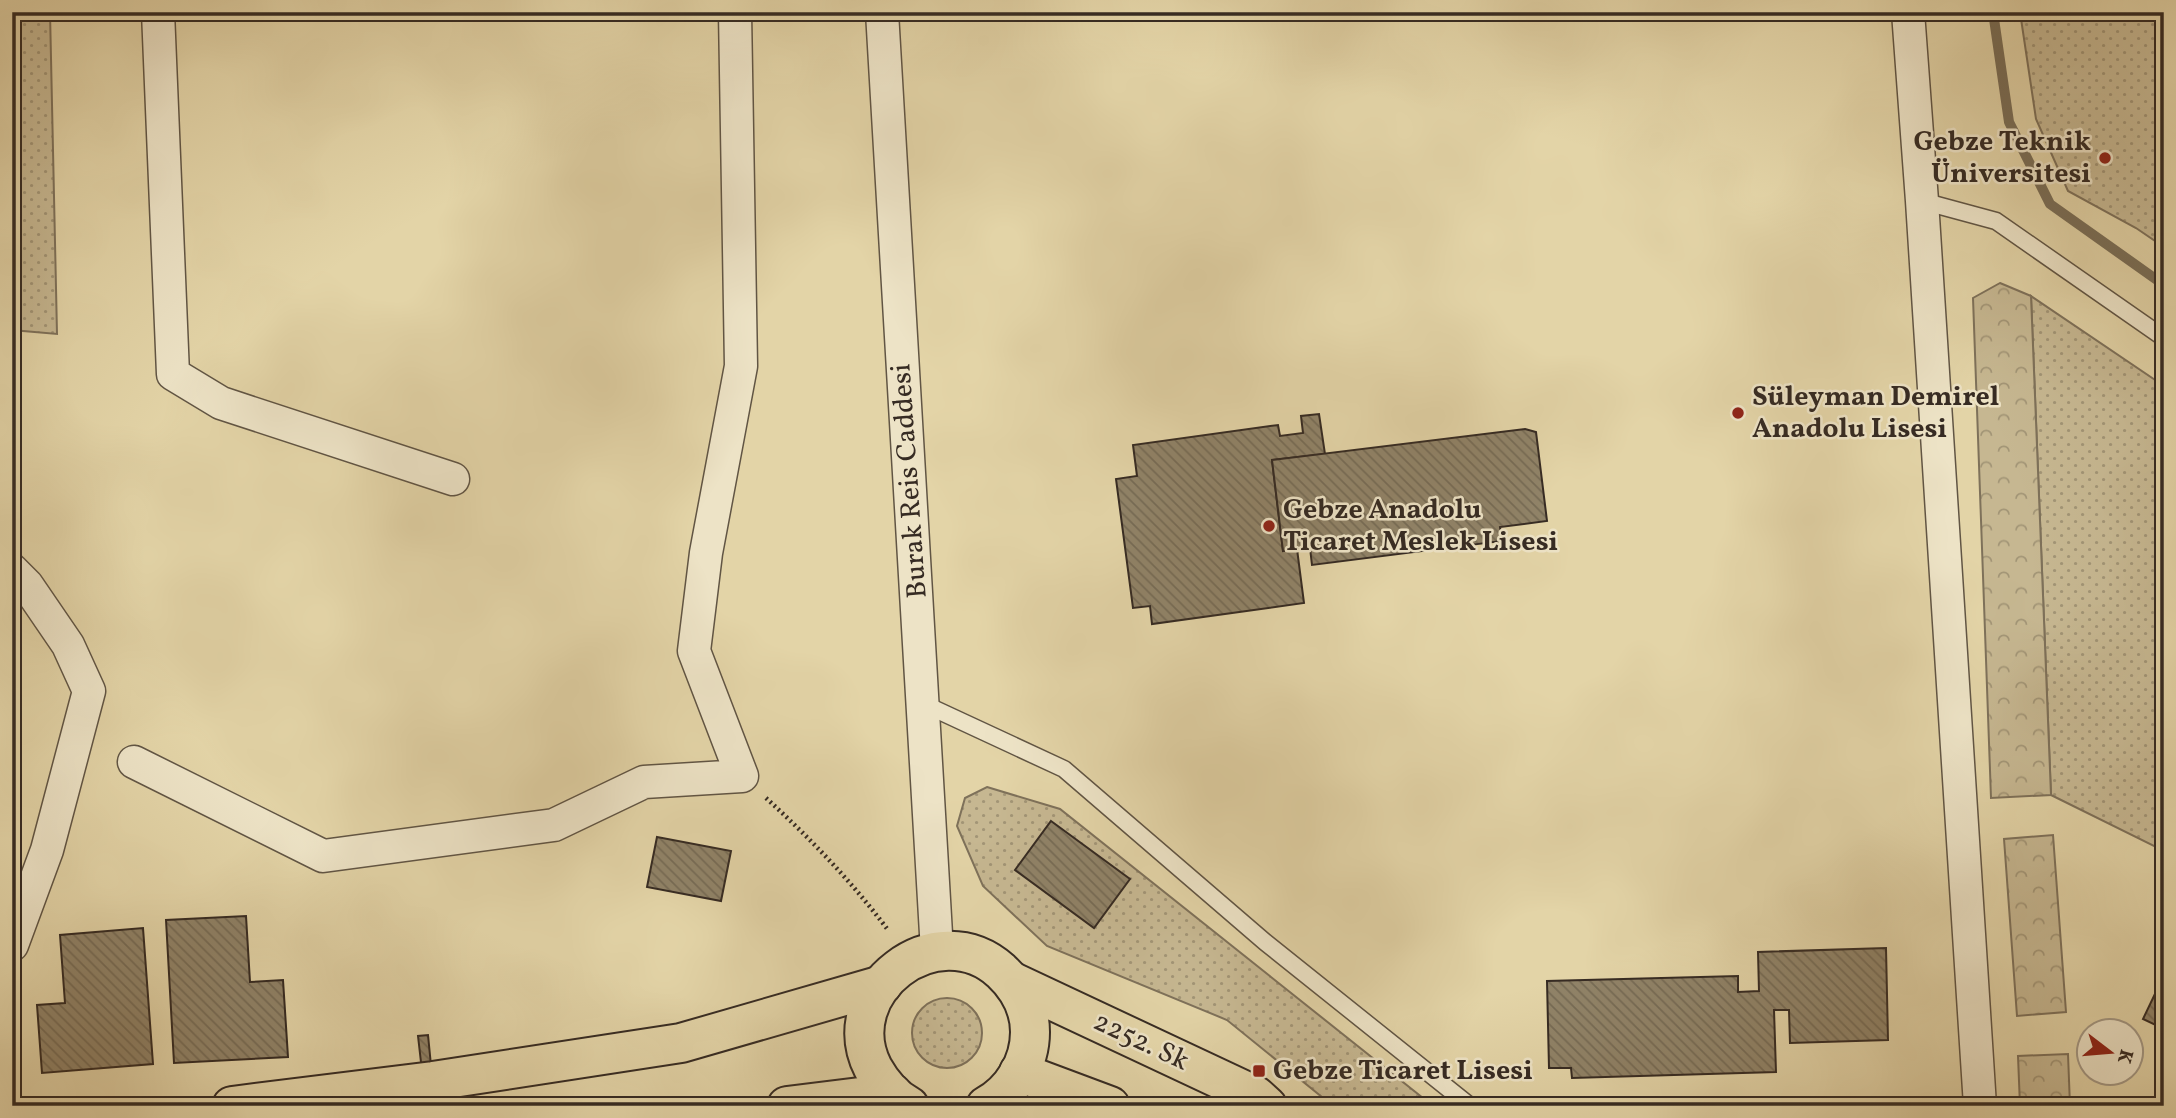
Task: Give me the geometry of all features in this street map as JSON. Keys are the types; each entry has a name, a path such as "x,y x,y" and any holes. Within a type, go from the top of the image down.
{"main road":[{"name":"2252. Sk","path":"924,955 965,952 992,964 1013,982 1256,1096 1267,1106"},
{"path":"900,1100 881,1082 868,1057 865,1028 871,1000 887,977 924,955"},
{"path":"986,1106 997,1100 1015,1081 1027,1057 1030,1031 1026,1006 1013,982"},
{"path":"232,1106 433,1081 681,1042 882,985"},
{"path":"1019,1072 1110,1106"},
{"path":"787,1106 900,1100"}],"street":[{"path":"158,12 173,374 221,403 453,479"},
{"path":"134,762 323,856 554,825 644,782 742,776 694,651 706,553 741,366 735,12"},
{"name":"Burak Reis Caddesi","path":"882,12 924,704 924,955"},
{"path":"1908,12 1980,1106"},
{"path":"12,570 27,585 68,645 89,691 47,850 12,945"}],"lane":[{"path":"1922,201 1996,221 2164,338"},
{"path":"924,704 1064,769 1265,942 1470,1106"}],"path":[{"path":"742,776 799,828 872,909 924,955"}],"green space":[{"path":"12,12 50,12 57,334 12,330"},
{"name":"Gebze Teknik Üniversitesi","path":"2020,12 2149,12 2164,24 2164,247 2136,228 2068,191 2036,119"},
{"path":"2000,283 2031,296 2051,795 1991,798 1973,298"},
{"path":"2031,296 2164,386 2164,851 2051,795"},
{"path":"987,787 1060,809 1433,1106 1333,1106 1227,1020 1047,946 983,886 957,826 965,798"},
{"path":"2053,835 2066,1012 2017,1016 2004,839"},
{"path":"947,998 972,1008 982,1033 972,1058 947,1068 922,1058 912,1033 922,1008"},
{"path":"2068,1054 2070,1106 2020,1106 2018,1056"}],"building":[{"path":"1319,414 1325,454 1272,460 1283,551 1297,549 1304,603 1152,624 1150,606 1133,608 1116,479 1137,476 1133,445 1278,425 1280,436 1303,433 1301,416"},
{"path":"1525,429 1536,432 1547,521 1500,527 1502,541 1312,565 1310,548 1283,551 1272,460"},
{"path":"1051,821 1130,879 1094,928 1015,870"},
{"path":"657,837 731,851 721,901 647,887"},
{"path":"246,916 250,982 283,980 288,1057 174,1063 166,920"},
{"path":"143,928 153,1064 42,1073 37,1005 65,1003 60,935"},
{"path":"1886,948 1888,1040 1790,1043 1789,1010 1774,1010 1776,1072 1572,1078 1571,1068 1549,1068 1547,981 1738,976 1738,992 1759,991 1758,952"},
{"path":"2164,975 2164,1029 2144,1019"},
{"path":"428,1035 435,1106 426,1106 418,1036"}],"waterway":[{"path":"1993,12 2009,122 2050,204 2164,285"}],"place":[{"name":"Gebze Teknik Üniversitesi","path":"2105,158"},
{"name":"Süleyman Demirel Anadolu Lisesi","path":"1738,413"},
{"name":"Gebze Anadolu Ticaret Meslek Lisesi","path":"1269,526"},
{"name":"Gebze Ticaret Lisesi","path":"1259,1071"}]}
